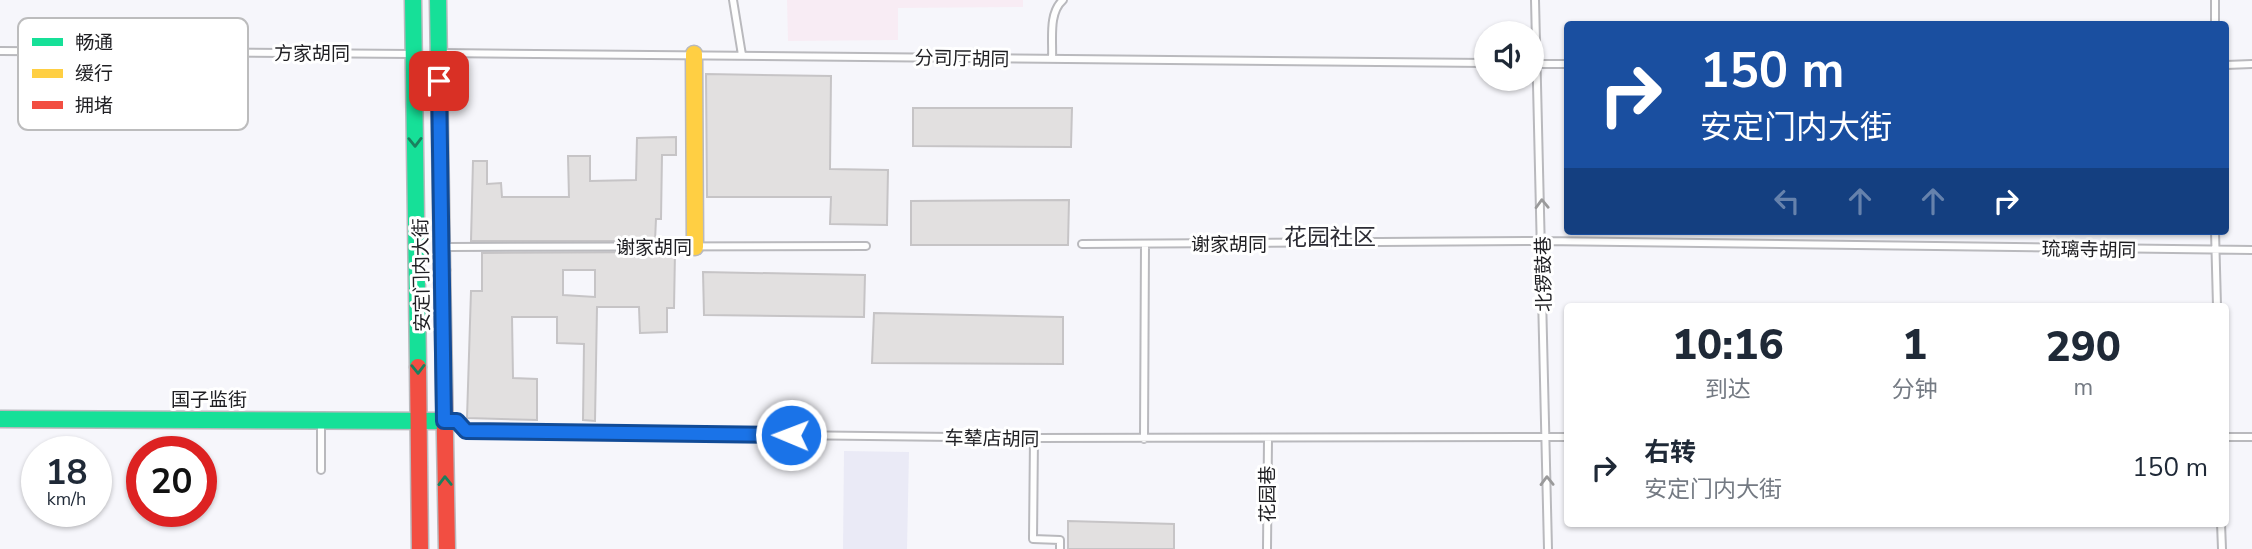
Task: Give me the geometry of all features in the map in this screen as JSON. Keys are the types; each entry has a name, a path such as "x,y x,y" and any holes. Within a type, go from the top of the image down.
{"main road":[{"name":"安定门内大街","path":"413,0 420,549"},
{"name":"安定门内大街","path":"438,0 447,549"},
{"path":"694,54 695,247"},
{"name":"国子监街","path":"0,419 444,421"}],"lane":[{"path":"733,0 741,55"},
{"path":"1052,59 1055,6 1063,0"},
{"name":"北锣鼓巷","path":"1535,0 1535,21"},
{"path":"2215,0 2215,21"},
{"name":"方家胡同","path":"0,51 18,51"},
{"name":"方家胡同","path":"248,53 414,54"},
{"name":"分司厅胡同","path":"438,53 1474,63"},
{"path":"1544,64 1564,64"},
{"path":"2229,65 2252,64"},
{"name":"北锣鼓巷","path":"1535,91 1543,242 1548,549"},
{"path":"2216,235 2217,303"},
{"name":"谢家胡同","path":"1082,244 1543,242"},
{"name":"琉璃寺胡同","path":"1543,242 2252,250"},
{"path":"1144,439 1145,244"},
{"name":"谢家胡同","path":"442,247 866,246"},
{"path":"321,420 321,470"},
{"name":"车辇店胡同","path":"444,421 457,421 466,431 1034,439 1564,437"},
{"path":"2229,437 2252,436"},
{"path":"1034,439 1032,539 1060,540 1060,549"},
{"name":"花园巷","path":"1268,439 1268,549"},
{"path":"2221,527 2222,549"}],"shaded area":[{"path":"787,0 1023,0 1023,7 898,8 898,40 788,41"},
{"path":"844,451 909,452 907,549 843,549"}],"building":[{"path":"706,74 831,76 830,169 888,170 887,225 830,224 831,197 707,197"},
{"path":"913,108 1072,108 1071,147 913,146"},
{"path":"676,137 676,155 662,155 661,219 656,219 655,241 471,241 473,161 487,161 487,184 501,183 502,197 569,197 568,156 590,156 590,181 636,180 637,138"},
{"path":"1069,200 1068,245 911,245 911,201"},
{"path":"675,252 674,308 667,308 667,332 640,333 639,307 597,307 595,421 583,420 584,344 557,343 557,317 512,317 513,378 537,379 537,420 467,418 471,291 482,291 482,253","holes":["563,270 595,270 595,297 563,295"]},
{"path":"703,272 865,275 864,317 704,315"},
{"path":"874,313 1063,317 1063,364 872,363"},
{"path":"1068,521 1174,524 1174,549 1068,549"}],"traffic: fast":[{"path":"413,0 418,367"},
{"path":"438,0 442,270"},
{"path":"0,419 444,421"}],"traffic: slow":[{"path":"694,54 695,247"}],"traffic: jam":[{"path":"442,270 447,549"},
{"path":"418,367 420,549"}],"district":[{"name":"花园社区","path":"1330,237"}],"route":[{"path":"439,81 444,421 457,421 463,431 791,435"}]}
